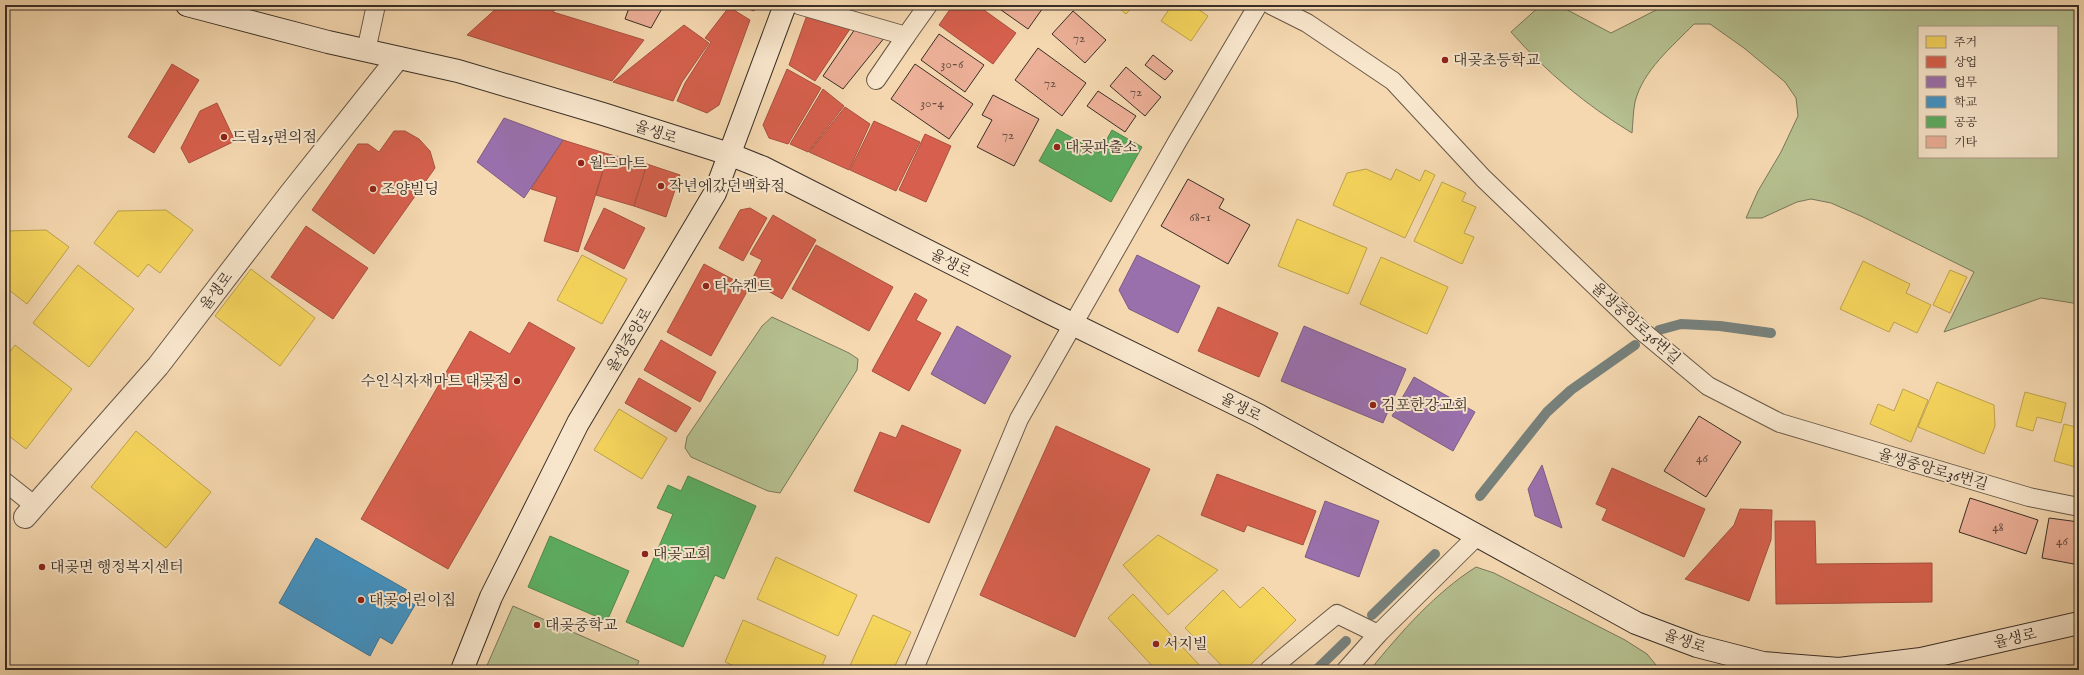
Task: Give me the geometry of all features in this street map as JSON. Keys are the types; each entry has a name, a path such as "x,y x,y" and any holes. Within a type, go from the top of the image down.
{"street":[{"name":"율생로","path":"187,5 366,51 458,72 538,94 729,154 764,168 797,183 1073,324 1258,415 1476,537 1636,622 1696,646 1763,663 1839,669 1921,659 2079,623"},
{"name":"율생중앙로","path":"462,670 491,597 578,422 715,193 785,5"},
{"name":"율생로","path":"30,511 158,366 290,194 398,58"}],"lane":[{"path":"366,51 376,5"},
{"path":"799,5 906,36"},
{"path":"876,80 928,5"},
{"path":"914,669 1019,419 1177,142 1258,5"},
{"name":"율생중앙로36번길","path":"1271,5 1307,24 1393,81 1494,189 1642,331 1708,386 1780,423 2029,497 2079,507"},
{"path":"5,482 30,511"},
{"path":"1346,670 1378,634 1476,537"},
{"path":"1269,670 1337,614 1378,634"}],"green space":[{"path":"1433,5 1463,5 1461,7 1440,8"},
{"path":"1541,5 1558,5 1611,33 1666,5 2079,5 2079,304 2041,298 1944,332 1974,272 1863,217 1831,203 1811,199 1797,202 1762,218 1746,218 1758,191 1781,152 1798,116 1796,98 1785,82 1744,48 1710,24 1694,24 1651,69 1639,90 1635,102 1632,133 1567,87 1524,47 1511,32"},
{"path":"772,317 849,353 858,359 857,370 780,493 768,491 691,457 685,448 687,437 762,326"},
{"path":"1476,567 1494,573 1625,640 1647,654 1660,670 1370,670 1419,614 1446,589"},
{"name":"대곶중학교","path":"513,606 639,661 635,670 485,670"}],"building: 주거":[{"path":"1115,5 1134,5 1126,14"},
{"path":"1172,5 1192,5 1208,16 1191,41 1161,21"},
{"path":"1366,169 1391,180 1396,169 1420,181 1425,170 1435,175 1405,238 1333,205 1347,173"},
{"path":"1442,182 1466,193 1462,201 1476,207 1464,233 1474,237 1462,264 1414,241"},
{"path":"166,210 193,230 160,273 148,264 138,277 94,243 118,211"},
{"path":"1297,219 1367,248 1348,294 1278,266"},
{"path":"46,230 69,247 27,304 5,287 5,231"},
{"path":"582,255 627,279 602,324 557,300"},
{"path":"1381,257 1448,287 1427,334 1360,304"},
{"path":"1863,261 1910,284 1906,293 1931,305 1917,333 1894,322 1889,332 1840,309"},
{"path":"78,265 134,309 89,367 33,323"},
{"path":"251,269 315,318 280,366 215,316"},
{"path":"1950,270 1967,277 1950,313 1933,305"},
{"path":"5,331 10,335 5,342"},
{"path":"15,345 72,389 26,449 5,433 5,358"},
{"path":"1937,382 1994,405 1995,426 1984,454 1918,427"},
{"path":"1903,389 1928,400 1911,442 1870,424 1878,404 1894,411"},
{"path":"2025,392 2066,403 2061,423 2037,417 2033,431 2016,426"},
{"path":"619,409 667,438 642,479 594,450"},
{"path":"2064,424 2079,428 2079,468 2054,461"},
{"path":"136,431 211,492 166,548 91,487"},
{"path":"1158,535 1218,570 1168,615 1123,565"},
{"path":"776,557 857,595 838,636 757,599"},
{"path":"1263,587 1296,620 1245,670 1226,670 1185,628 1223,590 1240,608"},
{"name":"서지빌","path":"1133,594 1204,670 1156,670 1108,618"},
{"path":"873,615 911,632 893,670 848,670"},
{"path":"743,620 826,656 820,670 744,670 725,662"}],"building: 상업":[{"path":"500,5 559,5 553,12 644,40 612,81 467,35"},
{"path":"737,5 756,5 754,11"},
{"path":"855,5 870,5 868,9"},
{"path":"953,5 977,5 1016,33 993,64 939,25"},
{"path":"729,7 750,20 719,105 707,113 677,101 685,83 711,42 705,38"},
{"path":"807,15 850,29 815,81 789,65"},
{"path":"684,25 709,43 682,82 673,101 613,82"},
{"path":"172,64 199,80 154,153 128,137"},
{"path":"787,69 821,88 788,144 769,138 763,125"},
{"path":"823,89 844,106 808,152 790,144"},
{"path":"217,103 235,141 189,163 181,148 200,111"},
{"path":"845,107 870,124 849,170 809,152"},
{"path":"874,121 920,142 896,191 850,170"},
{"name":"조양빌딩","path":"394,131 405,131 419,139 430,151 435,168 374,254 312,210 358,144 368,144 379,152"},
{"path":"925,134 951,146 926,202 899,190"},
{"path":"563,140 608,154 578,252 544,241 557,197 531,189"},
{"path":"608,154 647,164 634,206 596,195"},
{"path":"647,164 680,175 666,217 634,206"},
{"path":"604,208 645,228 624,269 584,249"},
{"path":"750,208 767,218 743,261 719,248 740,210"},
{"path":"773,215 816,240 782,299 751,281 762,260 750,254"},
{"path":"306,226 368,268 333,319 271,277"},
{"path":"816,245 893,287 869,331 792,289"},
{"path":"704,264 749,288 711,356 667,332"},
{"path":"915,293 927,300 916,320 941,333 909,391 872,371"},
{"path":"1218,307 1278,333 1259,377 1198,351"},
{"path":"529,322 575,348 448,569 361,519 470,331 510,354"},
{"path":"661,340 716,372 700,402 644,370"},
{"path":"639,378 691,408 676,432 625,403"},
{"path":"902,425 961,450 929,523 854,491 880,432 896,438"},
{"path":"1056,426 1150,469 1075,637 980,595"},
{"path":"1612,468 1705,509 1684,557 1602,520 1607,509 1596,504"},
{"path":"1217,474 1316,511 1303,545 1247,525 1244,532 1201,515"},
{"path":"1740,509 1772,510 1771,540 1749,601 1685,579 1734,525"},
{"path":"1775,521 1815,521 1816,564 1932,563 1932,602 1776,604"}],"building: 업무":[{"path":"504,118 563,140 524,198 477,162"},
{"path":"1137,255 1200,286 1178,333 1129,309 1119,290"},
{"path":"957,326 1011,356 985,404 931,374"},
{"path":"1304,326 1406,369 1383,423 1281,381"},
{"path":"1414,377 1475,412 1453,451 1392,416"},
{"path":"1542,465 1562,528 1535,516 1528,489"},
{"path":"1325,501 1379,521 1359,577 1305,557"}],"building: 학교":[{"path":"316,538 407,590 403,598 415,605 392,644 380,637 370,656 279,603"},
{"path":"640,666 650,670 638,670"}],"building: 공공":[{"path":"1057,129 1099,153 1112,130 1142,147 1111,202 1039,161"},
{"path":"688,476 756,506 724,579 715,575 683,647 626,622 673,514 657,508 668,485 681,491"},
{"path":"550,536 629,571 607,621 528,587"}],"building: 기타":[{"path":"630,5 664,5 651,28 625,19"},
{"path":"994,5 1045,5 1028,29"},
{"path":"1073,11 1106,40 1085,63 1052,34"},
{"path":"855,29 885,37 843,89 823,76"},
{"path":"939,34 984,65 965,92 921,60"},
{"path":"1038,48 1086,83 1062,116 1015,80"},
{"path":"1153,55 1173,71 1165,80 1145,65"},
{"path":"915,64 973,104 949,139 891,99"},
{"path":"1126,67 1161,97 1145,116 1110,86"},
{"path":"1098,91 1136,116 1125,132 1087,106"},
{"path":"993,95 1039,119 1014,166 977,147 992,120 982,115"},
{"path":"1188,179 1224,199 1219,208 1250,225 1228,264 1161,226"},
{"path":"1699,416 1741,442 1706,497 1664,471"},
{"path":"1970,498 2038,520 2026,554 1959,532"},
{"path":"2049,518 2079,522 2079,565 2042,558"}],"waterway":[{"path":"1659,330 1681,324 1720,326 1771,333"},
{"path":"1480,496 1547,412 1571,390 1635,345"},
{"path":"1372,615 1435,554"},
{"path":"1316,670 1346,641"}],"place":[{"name":"대곶초등학교","path":"1445,60"},
{"name":"드림25편의점","path":"224,137"},
{"name":"대곶파출소","path":"1057,147"},
{"name":"월드마트","path":"581,163"},
{"name":"작년에갔던백화점","path":"661,186"},
{"name":"조양빌딩","path":"373,189"},
{"name":"타슈켄트","path":"706,286"},
{"name":"수인식자재마트 대곶점","path":"517,381"},
{"name":"김포한강교회","path":"1373,405"},
{"name":"대곶교회","path":"645,554"},
{"name":"대곶면 행정복지센터","path":"42,567"},
{"name":"대곶어린이집","path":"361,600"},
{"name":"대곶중학교","path":"537,625"},
{"name":"서지빌","path":"1156,644"}]}
